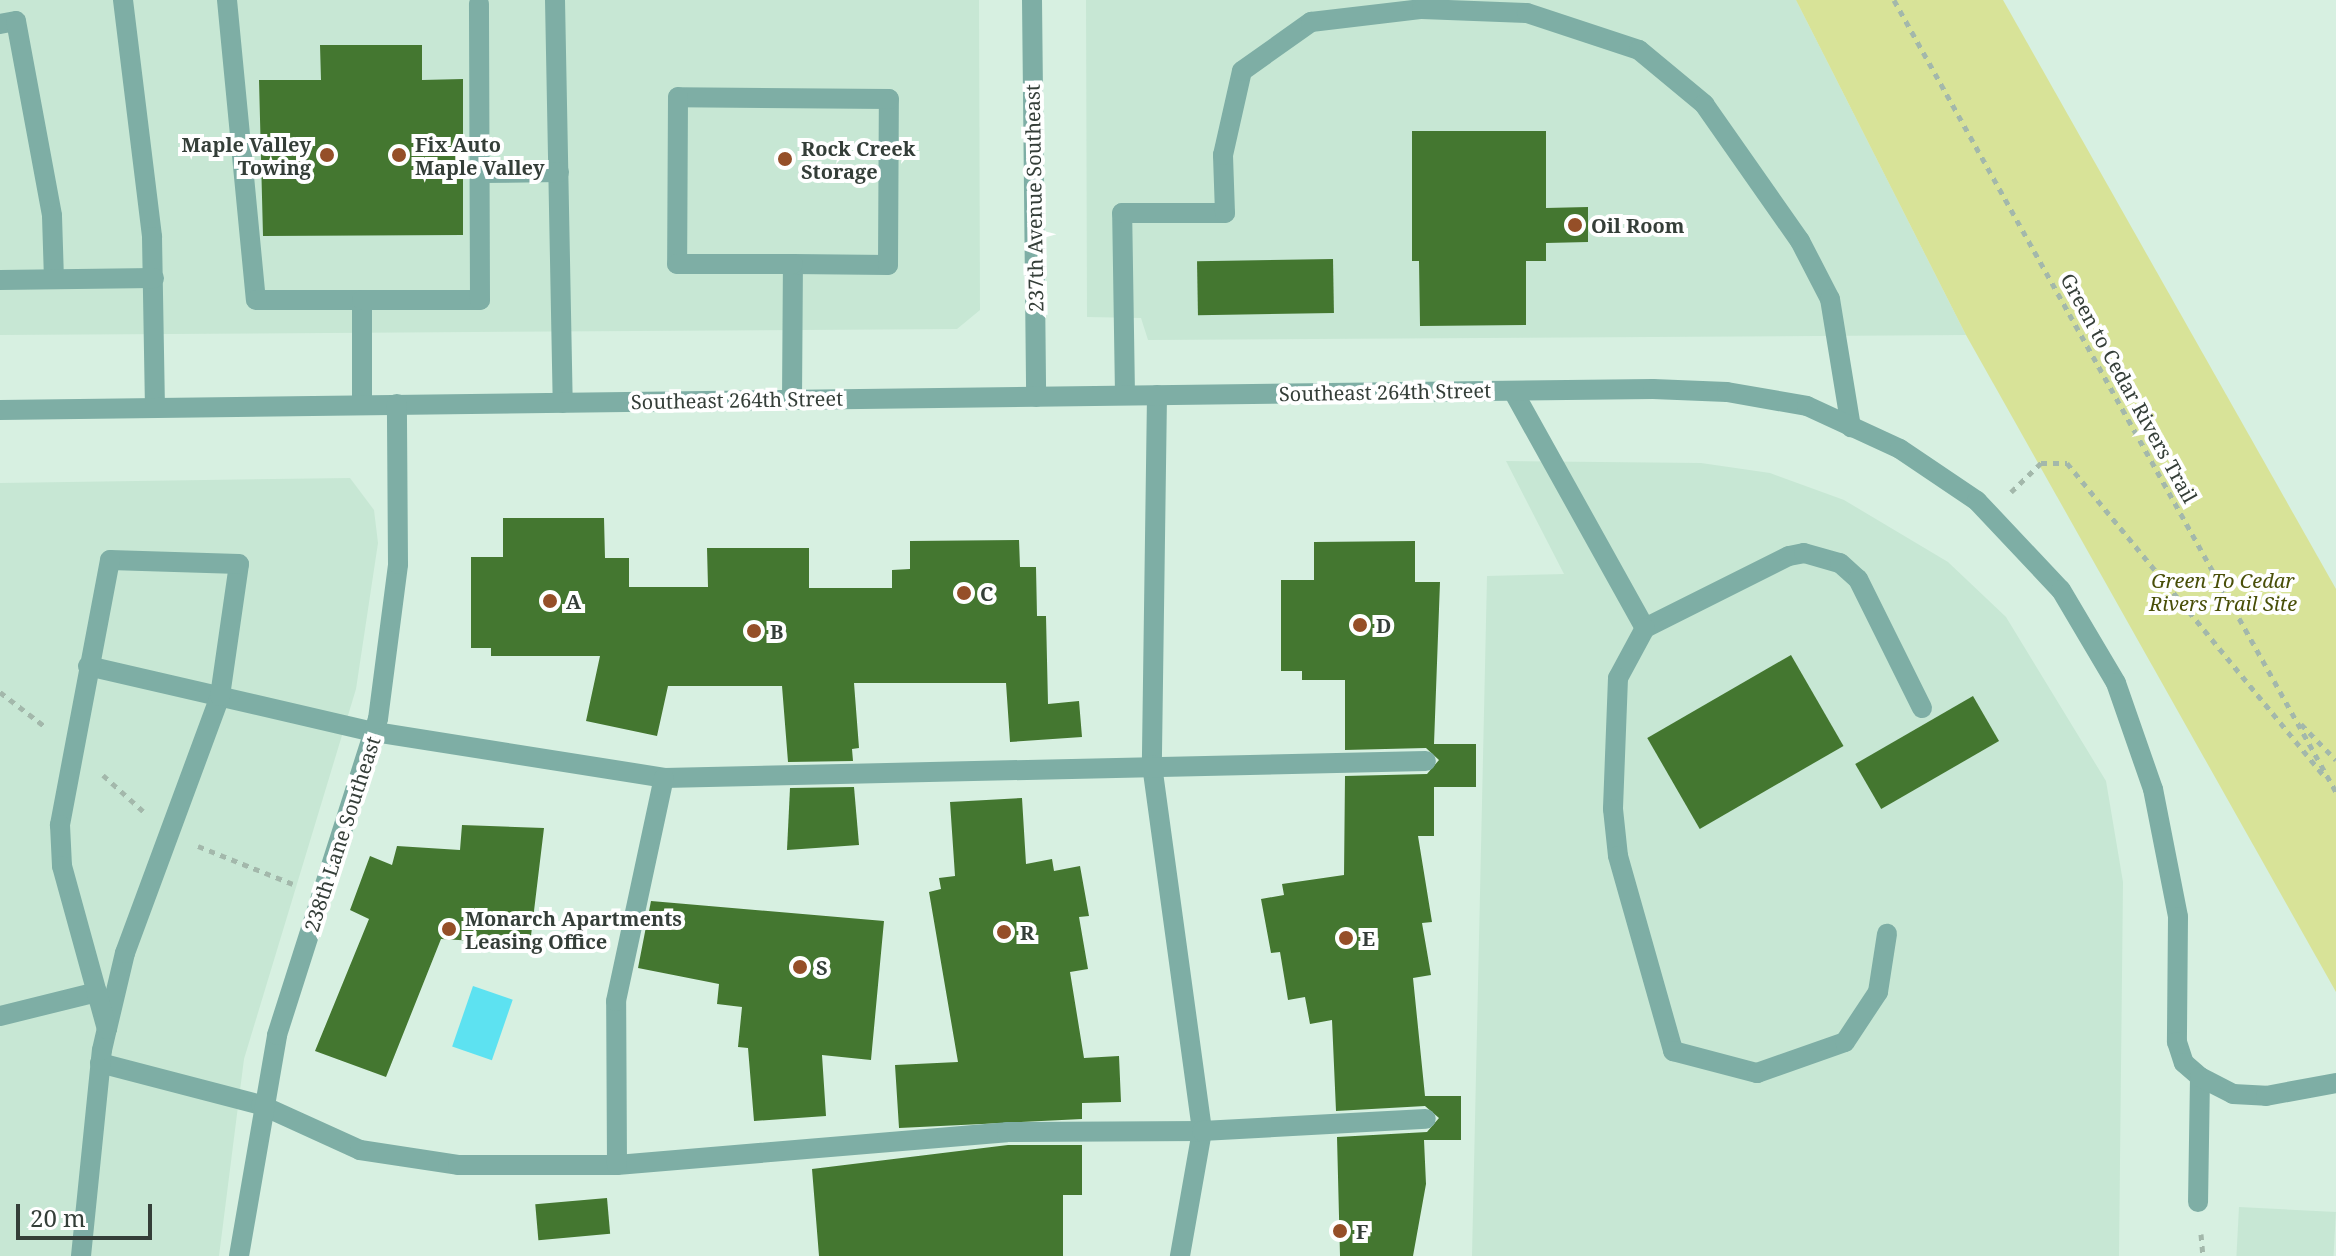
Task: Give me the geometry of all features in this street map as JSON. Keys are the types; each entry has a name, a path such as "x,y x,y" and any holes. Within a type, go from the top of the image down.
{"street":[{"path":"123,0 154,278 155,407"},
{"path":"227,0 256,300 480,300 479,4"},
{"path":"555,0 563,403"},
{"name":"237th Avenue Southeast","path":"1032,0 1036,397"},
{"path":"1125,395 1122,213 1225,213 1223,155 1242,71 1311,22 1422,9 1527,13 1639,50 1704,104 1800,241 1830,299 1851,427"},
{"path":"0,24 16,21 52,216 54,279"},
{"path":"678,97 889,99 888,265 793,264 677,264 678,97"},
{"path":"480,173 559,172"},
{"path":"792,400 793,264"},
{"path":"0,280 154,278"},
{"path":"362,300 362,405"},
{"path":"1513,391 1645,628"},
{"name":"Southeast 264th Street","path":"0,410 1513,391 1727,392 1807,406 1900,449 1989,514 2061,590 2116,683 2135,733 2178,917 2177,1042 2184,1063 2200,1077"},
{"path":"1157,395 1152,765 1202,1131 1180,1256"},
{"name":"238th Lane Southeast","path":"239,1256 261,1105 277,1035 375,732 398,564 397,404"},
{"path":"1887,934 1878,992 1845,1042 1757,1073 1673,1051 1618,856 1613,809 1618,678 1645,628 1789,556 1828,560 1858,579 1922,708"},
{"path":"81,1256 100,1063 107,1029 125,953 220,696 239,564 110,560 60,825 62,866 107,1029"},
{"path":"88,666 375,732 664,778 1426,761"},
{"path":"617,1165 616,1001 664,778"},
{"path":"0,1016 97,992"},
{"path":"100,1063 261,1105 374,1152 458,1165 617,1165 1007,1132 1202,1131 1426,1119"},
{"path":"2198,1202 2200,1077 2233,1094 2266,1096 2336,1083"}],"path":[{"name":"Green to Cedar Rivers Trail","path":"1894,0 2335,791"},
{"path":"1989,514 2041,463 2067,463 2335,791"},
{"path":"2298,721 2336,760"}],"shaded area":[{"path":"0,0 979,0 980,310 957,329 0,335"},
{"path":"1086,0 1796,0 1966,335 1148,340 1141,318 1087,317"},
{"path":"1506,461 1701,463 1770,473 1844,500 1948,562 2006,617 2106,781 2123,882 2119,1256 1472,1256 1487,576 1564,574"},
{"path":"350,478 374,510 378,543 356,689 244,1059 219,1256 0,1256 0,483"},
{"path":"2239,1207 2336,1212 2334,1256 2236,1256"}],"green space":[{"name":"Green To Cedar Rivers Trail Site","path":"1796,0 2003,0 2336,589 2336,992 1966,335"}],"water":[{"path":"473,986 513,1000 492,1060 452,1047"}],"building":[{"path":"320,45 422,45 422,80 463,79 463,235 263,236 259,80 321,80"},
{"path":"1412,131 1546,131 1546,208 1588,207 1588,242 1546,243 1546,261 1526,261 1526,325 1420,326 1419,261 1412,261"},
{"path":"1333,259 1334,313 1198,315 1197,261"},
{"path":"503,518 604,518 605,558 629,558 629,587 708,587 707,548 809,548 809,588 892,588 892,570 910,569 910,541 1019,540 1020,567 1036,567 1037,616 1046,616 1048,704 1079,701 1082,737 1010,742 1006,683 854,683 859,748 852,749 853,761 788,762 782,686 668,686 657,736 586,721 600,656 491,656 491,648 471,648 471,557 503,557"},
{"path":"1415,541 1415,582 1440,582 1434,744 1476,744 1476,787 1434,787 1434,836 1418,836 1432,922 1422,923 1431,975 1413,978 1425,1096 1461,1096 1461,1140 1424,1140 1426,1184 1413,1256 1340,1256 1337,1137 1427,1132 1439,1118 1425,1106 1336,1111 1332,1020 1310,1024 1305,997 1288,1000 1280,952 1271,953 1261,899 1284,895 1282,884 1344,875 1345,776 1427,774 1439,760 1426,748 1345,750 1345,680 1302,680 1302,671 1281,671 1281,580 1314,580 1314,542"},
{"path":"1791,655 1844,746 1700,829 1647,738"},
{"path":"1973,696 1999,741 1881,809 1855,764"},
{"path":"854,787 859,845 787,850 790,788"},
{"path":"1022,798 1026,864 1052,859 1054,871 1080,866 1089,916 1079,917 1088,969 1070,972 1084,1058 1119,1056 1121,1102 1082,1103 1082,1119 899,1128 895,1065 958,1062 929,892 941,889 939,878 955,876 950,802"},
{"name":"Monarch Apartments Leasing Office","path":"462,825 544,828 530,944 441,939 386,1077 315,1051 369,919 350,910 370,856 392,865 397,846 460,850"},
{"name":"S","path":"651,901 884,921 871,1060 822,1055 826,1116 754,1121 748,1048 738,1047 742,1007 717,1004 719,984 638,968"},
{"path":"1008,1145 1082,1145 1082,1195 1063,1195 1063,1256 819,1256 812,1169"},
{"path":"607,1198 610,1234 538,1240 535,1204"}],"place":[{"name":"Maple Valley Towing","path":"327,155"},
{"name":"Fix Auto Maple Valley","path":"399,155"},
{"name":"Rock Creek Storage","path":"785,159"},
{"name":"Oil Room","path":"1575,225"},
{"name":"C","path":"964,593"},
{"name":"A","path":"550,601"},
{"name":"D","path":"1360,625"},
{"name":"B","path":"754,631"},
{"name":"Monarch Apartments Leasing Office","path":"449,929"},
{"name":"R","path":"1004,932"},
{"name":"E","path":"1346,938"},
{"name":"S","path":"800,967"},
{"name":"F","path":"1340,1231"}]}
